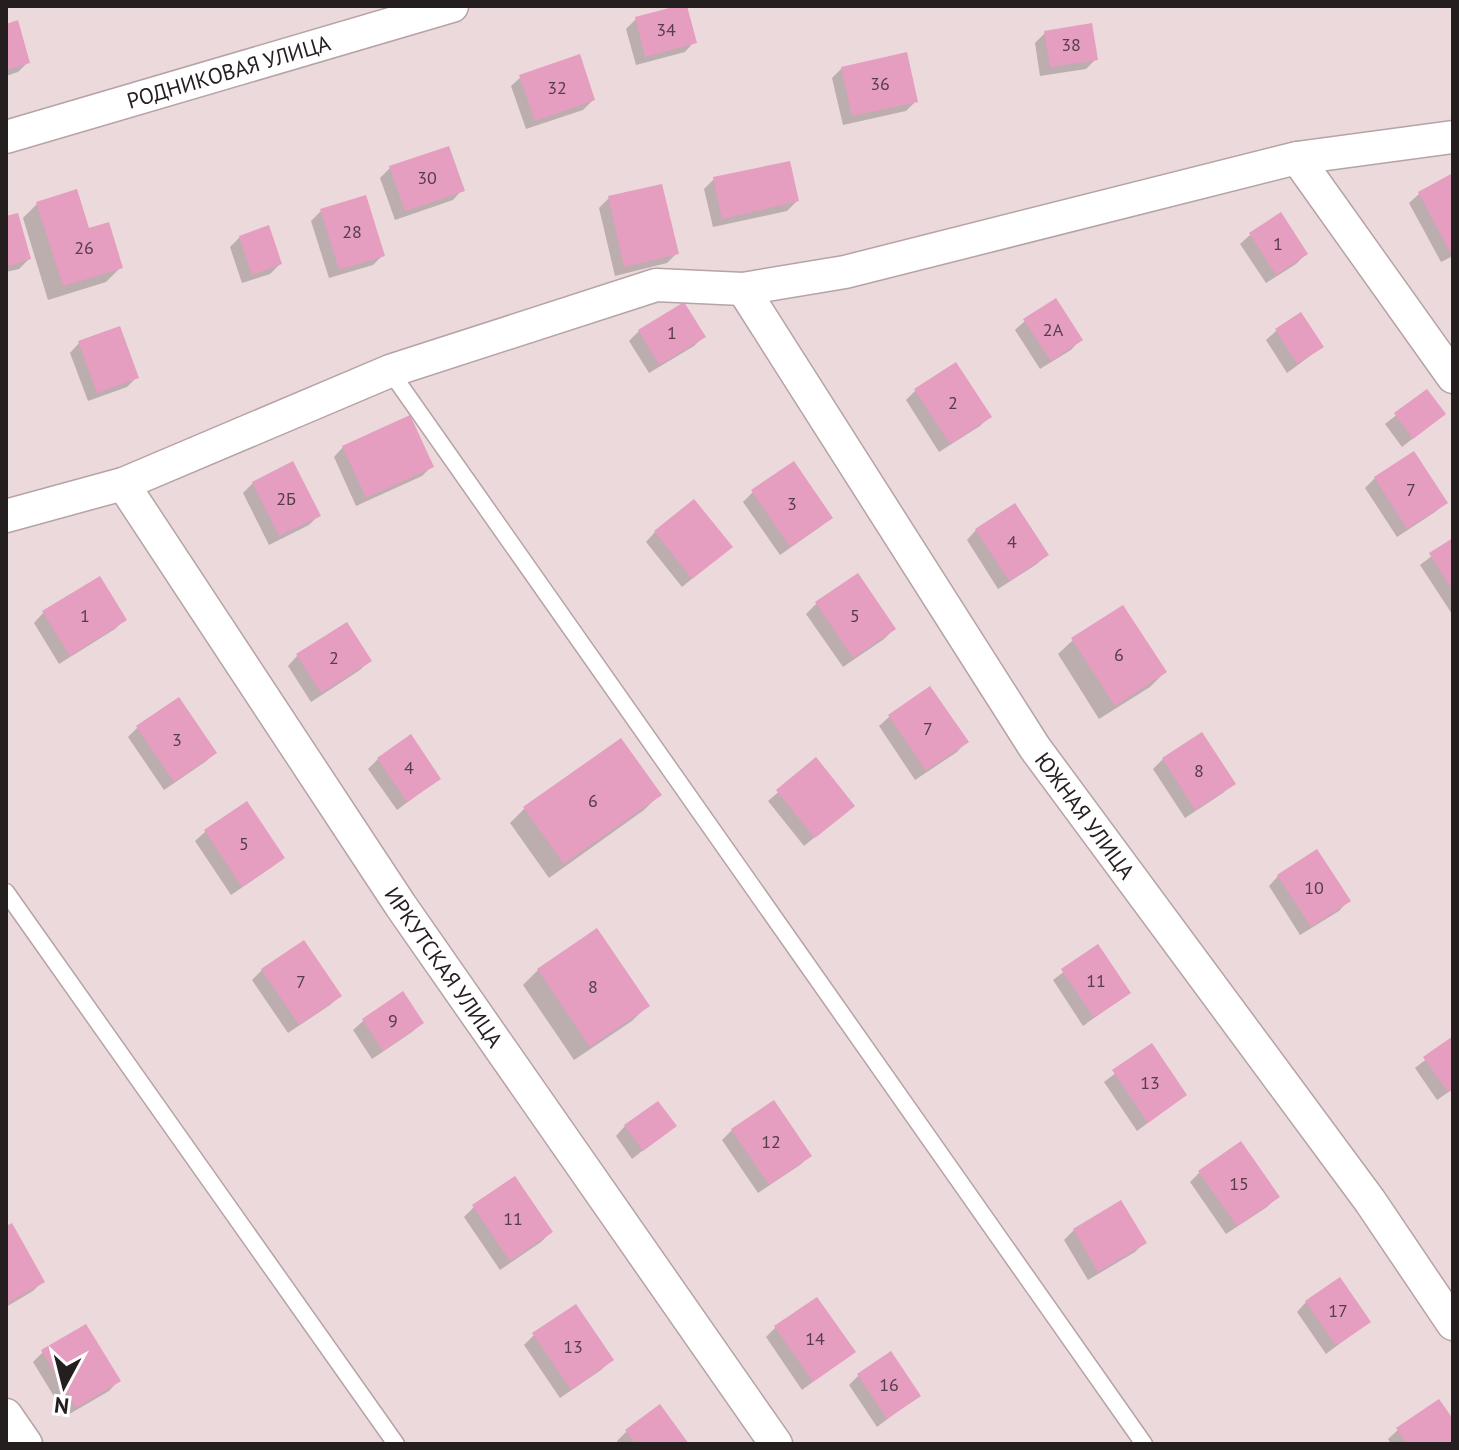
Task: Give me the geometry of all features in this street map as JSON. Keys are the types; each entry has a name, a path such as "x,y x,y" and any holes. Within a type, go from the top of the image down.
{"street":[{"name":"РОДНИКОВАЯ УЛИЦА","path":"6,137 452,6"},
{"path":"6,516 123,484 390,371 656,285 743,289 845,272 1297,158 1453,137"},
{"path":"1297,158 1453,377"},
{"name":"ЮЖНАЯ УЛИЦА","path":"743,289 1035,748 1370,1201 1453,1324"},
{"name":"ИРКУТСКАЯ УЛИЦА","path":"123,484 401,906 776,1444"},
{"path":"6,1415 26,1444"}],"lane":[{"path":"390,371 1144,1444"},
{"path":"6,892 396,1444"}],"building":[{"path":"687,6 697,43 645,57 635,17"},
{"path":"18,20 30,63 6,70 6,24"},
{"path":"1092,23 1098,60 1050,67 1044,31"},
{"path":"907,52 918,102 852,116 841,67"},
{"path":"580,54 595,100 535,121 519,75"},
{"path":"449,146 465,191 405,211 389,166"},
{"path":"790,161 799,201 722,219 713,177"},
{"path":"1453,173 1453,258 1418,192"},
{"path":"662,184 679,254 624,267 608,196"},
{"path":"77,189 89,228 109,222 123,268 63,286 36,202"},
{"path":"366,195 385,256 339,270 320,209"},
{"path":"1281,212 1308,254 1276,275 1249,233"},
{"path":"18,213 31,259 6,267 6,216"},
{"path":"269,225 282,264 252,275 239,236"},
{"path":"1056,298 1083,340 1051,361 1023,319"},
{"path":"684,302 706,337 659,365 638,330"},
{"path":"1301,312 1324,347 1297,364 1275,329"},
{"path":"120,326 139,378 97,393 78,341"},
{"path":"956,362 992,417 950,444 914,389"},
{"path":"1427,389 1446,414 1413,439 1394,413"},
{"path":"410,415 434,467 366,498 342,446"},
{"path":"1414,451 1448,503 1407,529 1374,477"},
{"path":"293,461 321,516 279,536 252,482"},
{"path":"794,461 833,518 790,547 751,490"},
{"path":"694,499 733,547 692,579 654,531"},
{"path":"1015,503 1049,555 1009,581 975,529"},
{"path":"1453,538 1453,591 1429,553"},
{"path":"858,573 896,629 853,658 815,602"},
{"path":"100,576 127,620 70,656 42,611"},
{"path":"1123,605 1167,672 1115,706 1071,638"},
{"path":"347,622 372,661 321,693 296,654"},
{"path":"930,686 969,742 926,771 888,715"},
{"path":"179,697 217,753 174,782 136,726"},
{"path":"1202,732 1236,784 1195,810 1162,758"},
{"path":"411,734 441,779 407,802 377,758"},
{"path":"621,738 662,795 564,864 523,807"},
{"path":"816,757 855,806 815,838 776,790"},
{"path":"247,801 285,858 242,887 204,830"},
{"path":"1317,849 1351,901 1311,927 1277,875"},
{"path":"597,928 650,1006 590,1047 537,969"},
{"path":"304,940 342,996 299,1025 261,969"},
{"path":"1098,944 1131,993 1094,1018 1061,969"},
{"path":"403,991 424,1023 383,1051 362,1019"},
{"path":"1453,1036 1453,1088 1448,1092 1423,1057"},
{"path":"1152,1043 1187,1095 1148,1123 1112,1070"},
{"path":"774,1100 812,1156 769,1185 731,1129"},
{"path":"658,1101 677,1126 643,1151 624,1125"},
{"path":"1241,1141 1280,1197 1237,1226 1198,1171"},
{"path":"515,1176 553,1232 510,1261 472,1205"},
{"path":"1121,1200 1147,1243 1098,1272 1073,1229"},
{"path":"12,1223 45,1282 6,1304 6,1226"},
{"path":"1340,1277 1371,1322 1336,1346 1305,1301"},
{"path":"817,1297 856,1352 813,1382 774,1326"},
{"path":"576,1304 614,1360 571,1390 532,1333"},
{"path":"86,1324 121,1381 76,1408 41,1350"},
{"path":"891,1351 921,1396 887,1419 857,1374"},
{"path":"1439,1399 1453,1419 1453,1444 1407,1444 1396,1428"},
{"path":"660,1404 689,1444 635,1444 625,1430"}]}
